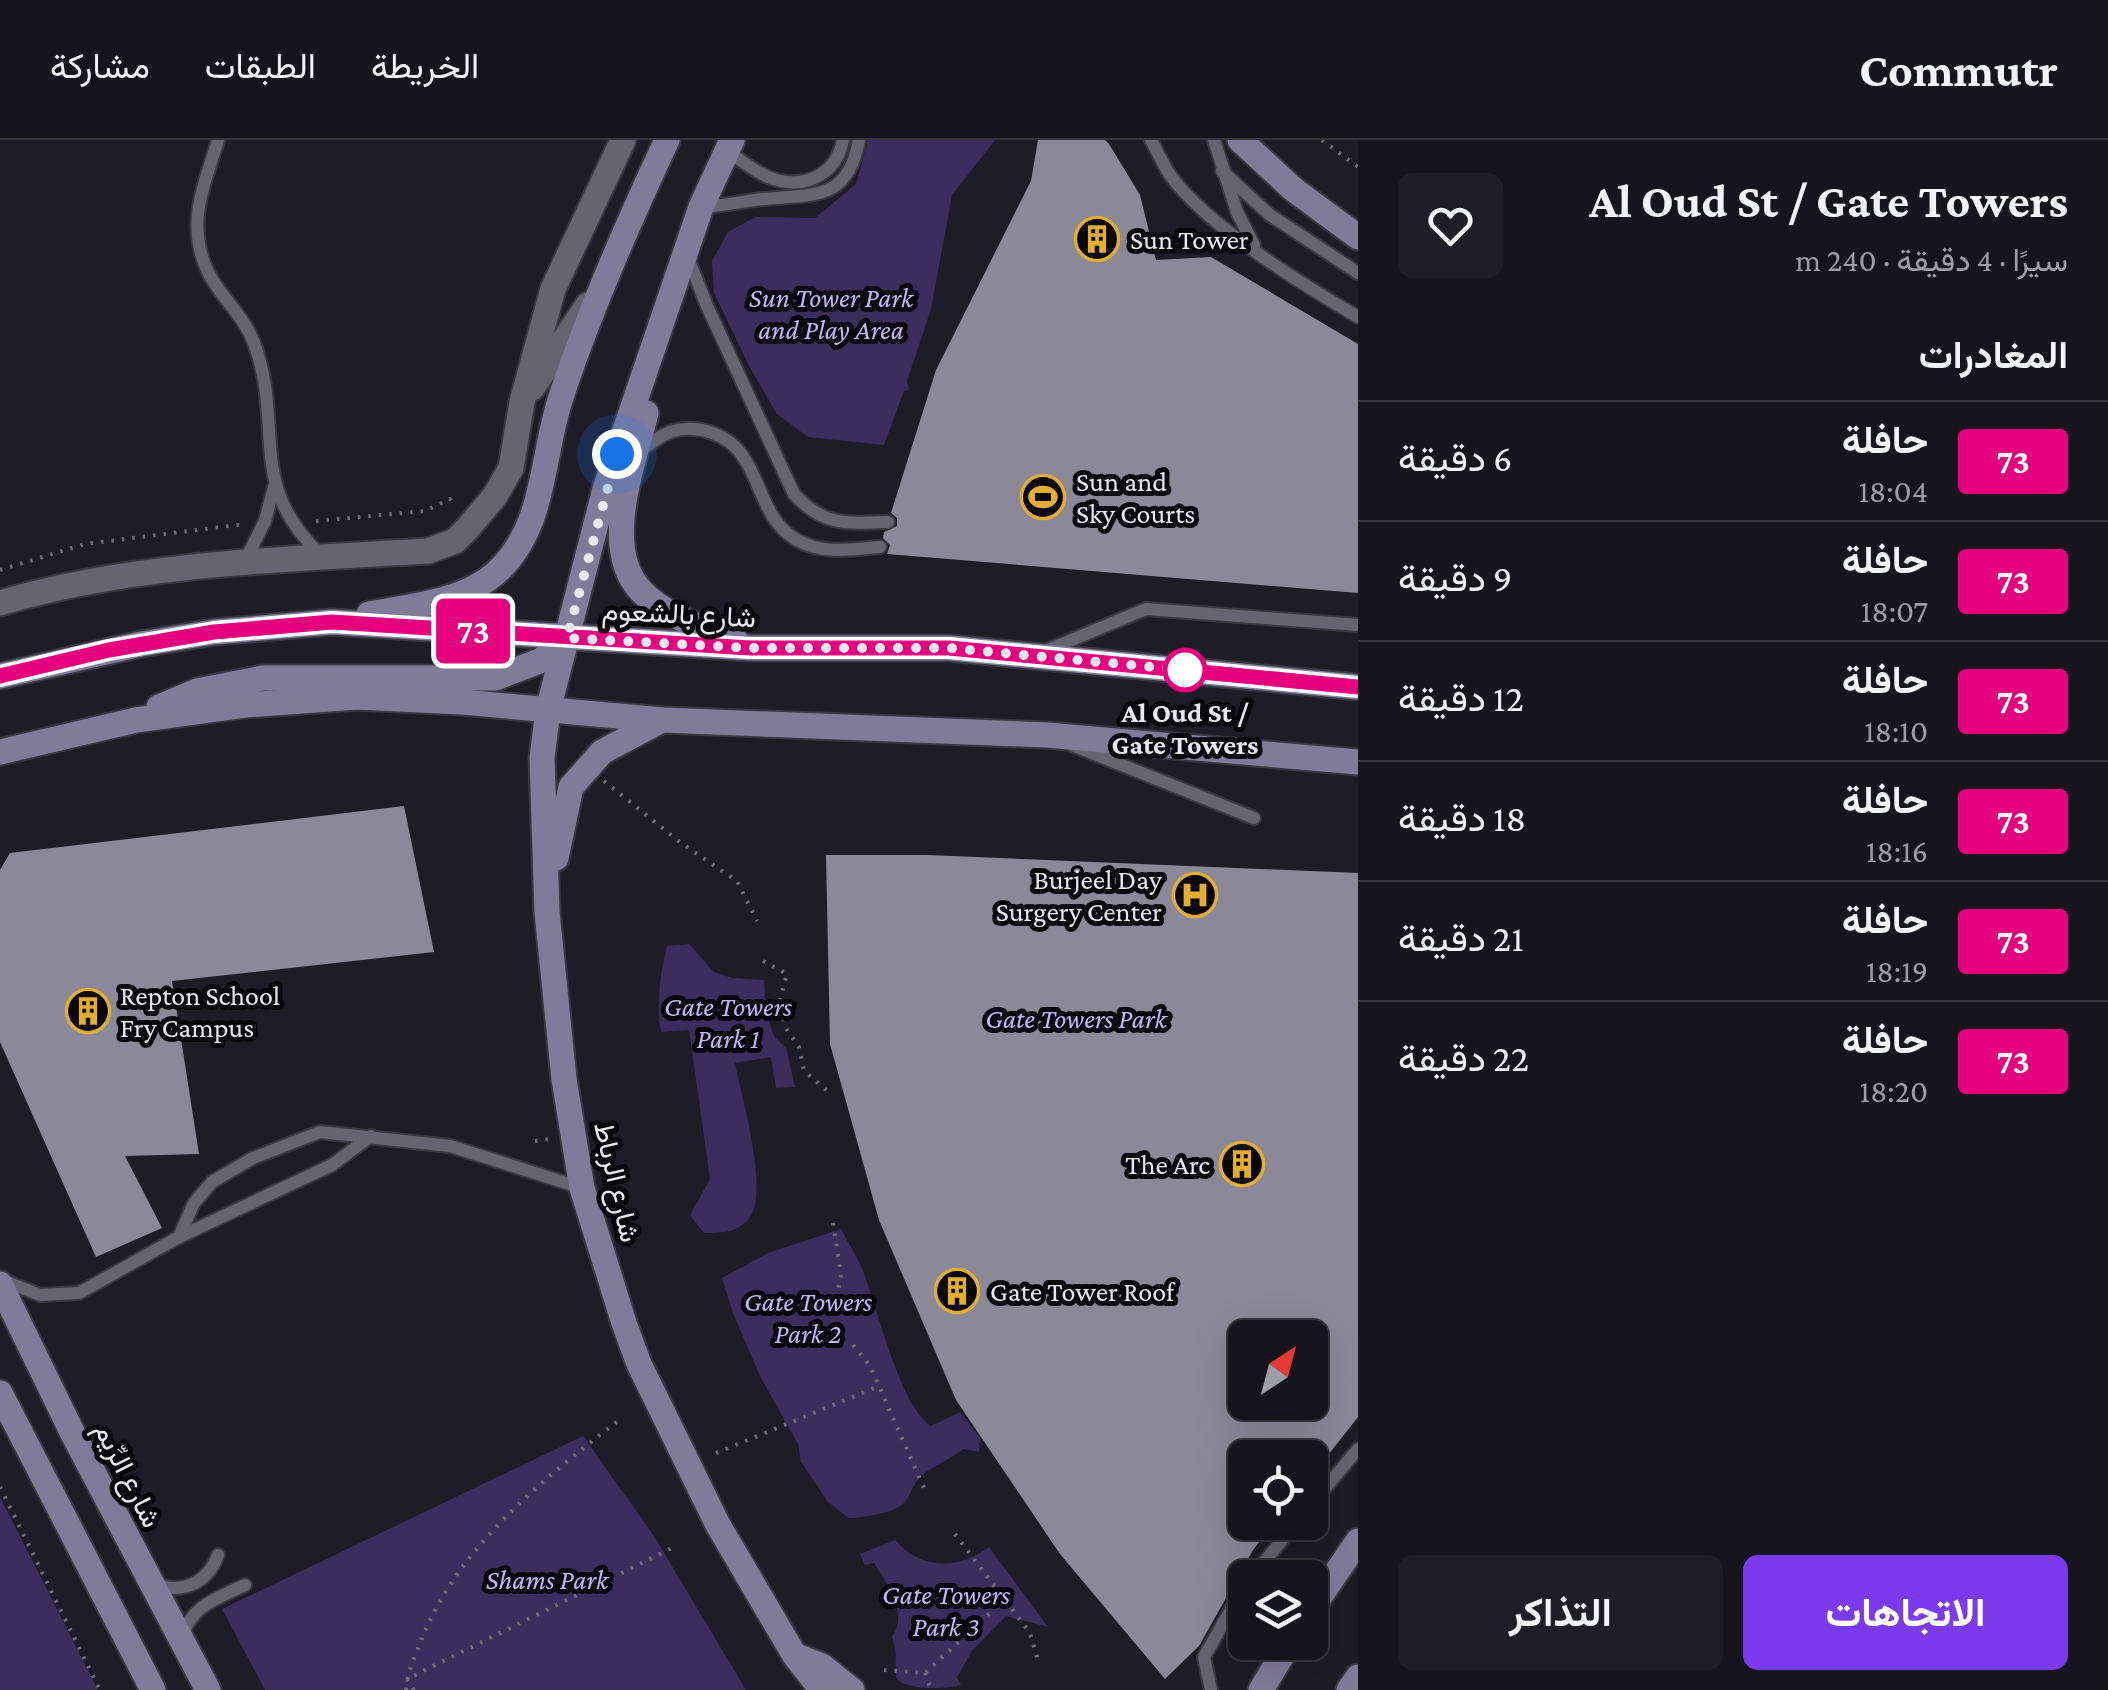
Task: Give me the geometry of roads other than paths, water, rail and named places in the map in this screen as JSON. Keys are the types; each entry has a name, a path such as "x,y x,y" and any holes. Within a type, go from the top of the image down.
{"main road":[{"path":"332,622 468,591 508,560 528,531 559,400 607,276 668,140"},
{"path":"1240,140 1292,189 1358,237"},
{"path":"728,145 686,252 636,453 620,541 641,592 750,648"},
{"name":"شارع الرباط","path":"686,252 606,489 548,710 542,758 546,912 564,1079 582,1188 639,1364 709,1509 795,1656 822,1690"},
{"name":"شارع بالشعوم","path":"0,676 214,632 332,622 750,648 949,648 1358,687"},
{"path":"136,720 197,692 262,678 495,678 542,660 567,638"},
{"path":"0,752 136,720 245,704 356,697 663,720 1047,736 1358,762"},
{"path":"546,912 571,788 602,752 663,720"},
{"name":"شارع الرِّيم","path":"0,1282 148,1580 208,1690"},
{"path":"0,1393 152,1690"},
{"path":"1328,1585 1358,1541"},
{"path":"795,1656 822,1666 852,1690"},
{"path":"1261,1690 1279,1660"},
{"path":"1350,1690 1358,1677"}],"street":[{"path":"0,604 39,592 243,563 428,551 455,541 495,496 512,468 522,402 553,289 623,140"},
{"path":"522,402 607,276"}],"lane":[{"path":"218,140 197,212 197,236 208,274 246,327 258,356 274,484 282,505 298,530 324,557"},
{"path":"728,145 766,176 810,180 833,167 843,140"},
{"path":"701,207 826,192 848,174 860,140"},
{"path":"1151,140 1170,176 1219,224 1304,286 1358,317"},
{"path":"1214,140 1237,212 1257,250"},
{"path":"1222,171 1270,214 1358,273"},
{"path":"686,252 706,306 794,494 812,512 828,520 888,522"},
{"path":"636,453 668,432 688,428 711,431 744,456 775,522 788,534 823,550 880,547"},
{"path":"243,563 260,533 274,484"},
{"path":"1034,656 1146,609 1358,625"},
{"path":"1047,736 1254,818"},
{"path":"179,1237 194,1203 212,1182 253,1158 320,1132 450,1146 582,1188"},
{"path":"0,1282 40,1295 78,1293 179,1237 332,1165 371,1136"},
{"path":"1328,1485 1358,1449"},
{"path":"1265,1560 1281,1540"},
{"path":"148,1580 157,1586 186,1588 205,1576 218,1556"},
{"path":"180,1642 188,1620 201,1605 245,1585"},
{"path":"1211,1690 1204,1657 1228,1615"}],"place":[{"name":"Sun Tower","path":"1097,239"},
{"name":"Sun and Sky Courts","path":"1043,497"},
{"name":"Al Oud St / Gate Towers","path":"1185,670"},
{"name":"Burjeel Day Surgery Center","path":"1195,895"},
{"name":"Repton School Fry Campus","path":"88,1011"},
{"name":"The Arc","path":"1242,1164"},
{"name":"Gate Tower Roof","path":"957,1291"}],"park label":[{"name":"Sun Tower Park and Play Area","path":"831,313"},
{"name":"Gate Towers Park","path":"1076,1018"},
{"name":"Gate Towers Park 1","path":"728,1022"},
{"name":"Gate Towers Park 2","path":"808,1317"},
{"name":"Shams Park","path":"547,1579"},
{"name":"Gate Towers Park 3","path":"946,1610"}]}
